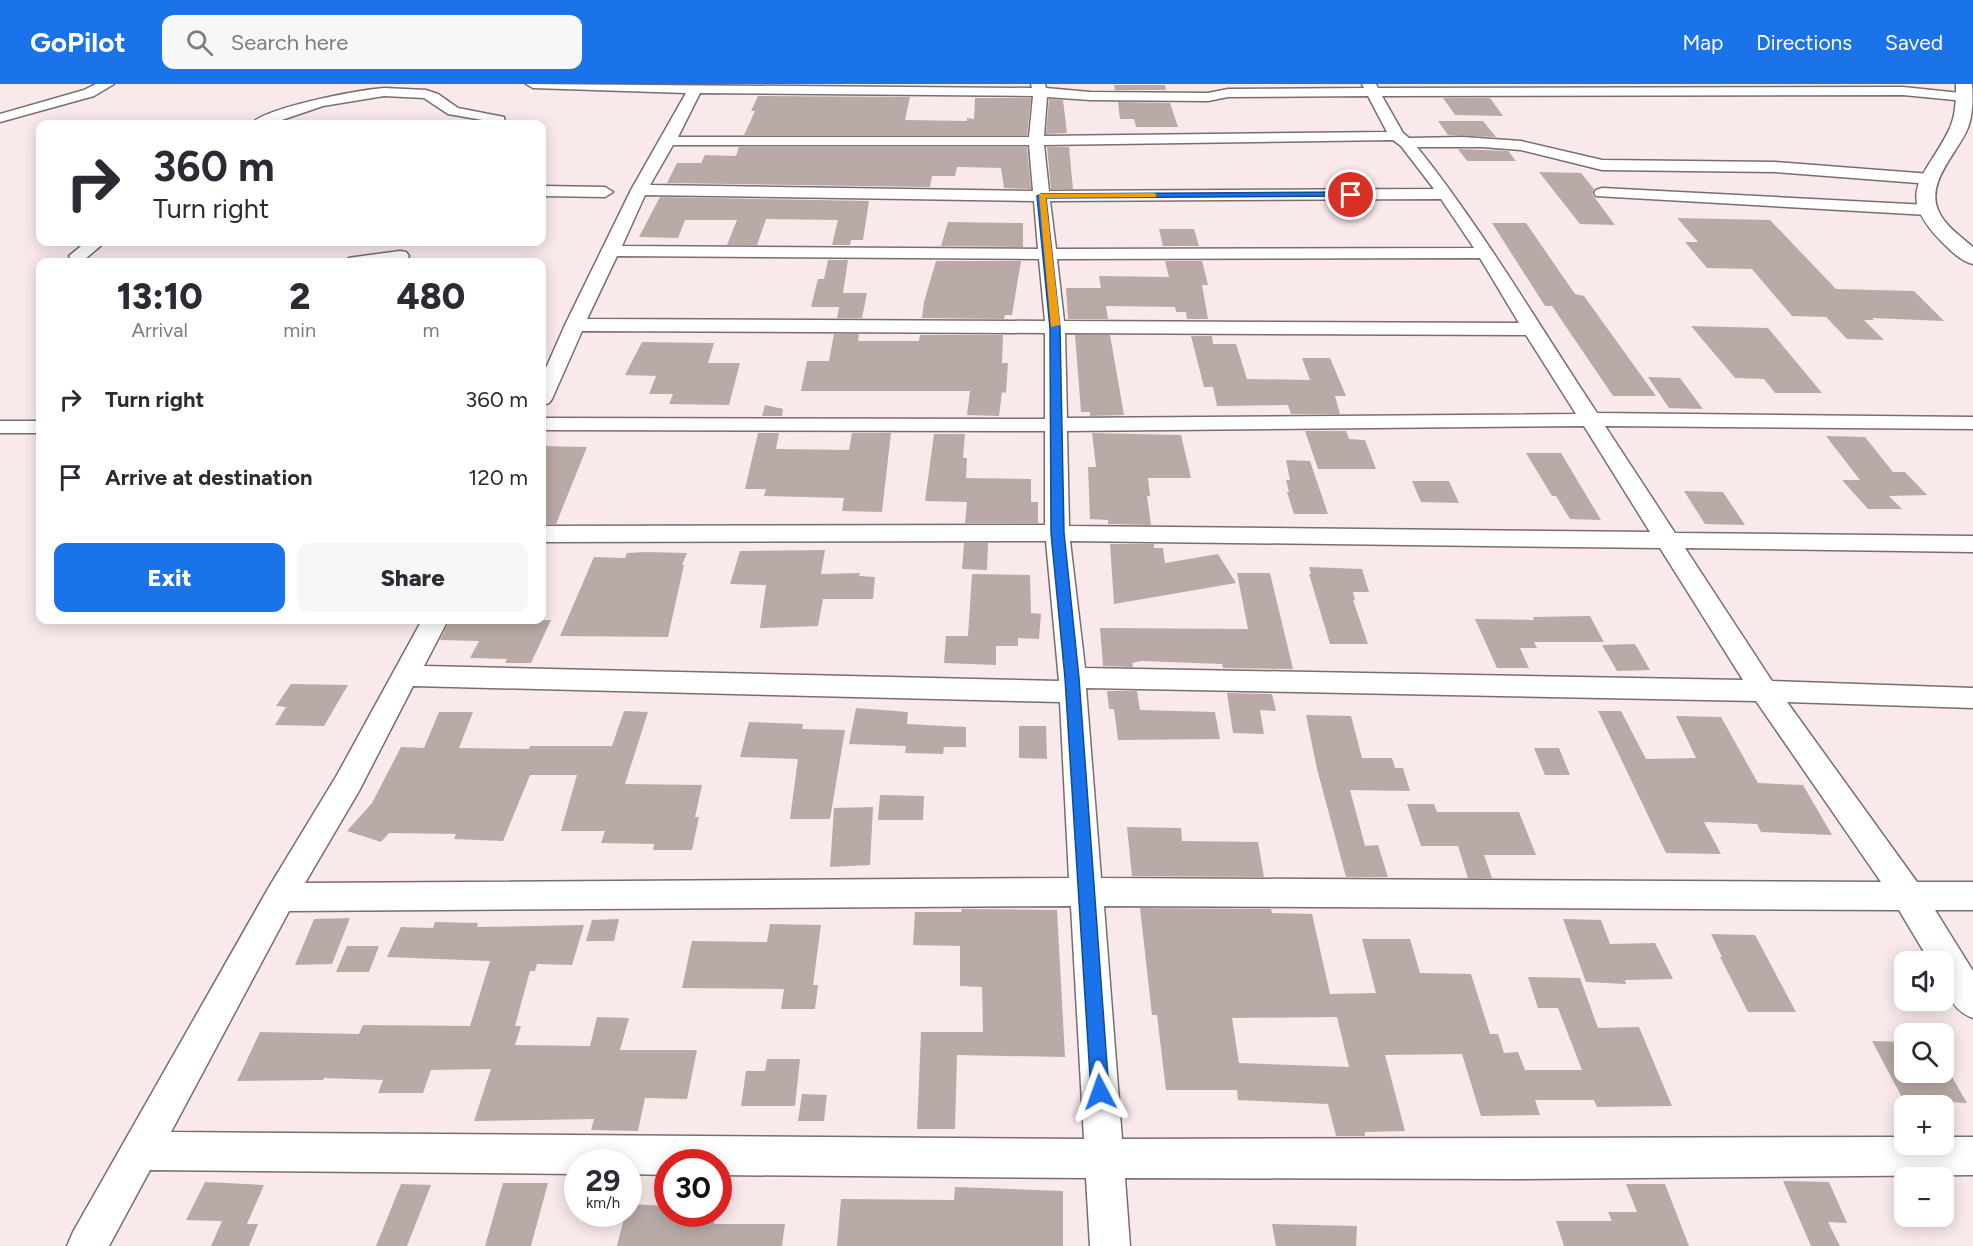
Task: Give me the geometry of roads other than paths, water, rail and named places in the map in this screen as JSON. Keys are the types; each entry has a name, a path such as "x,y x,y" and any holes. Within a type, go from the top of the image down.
{"main road":[{"path":"1964,91 1959,128 1933,171 1925,193 1928,210 1952,240 1973,258"}],"street":[{"path":"0,118 88,93 108,84"},
{"path":"533,84 1039,88 1090,96 1208,97 1228,93 1371,88 1756,93 1964,91"},
{"path":"1734,84 1756,93"},
{"path":"546,390 639,190 696,87"},
{"path":"1039,88 1036,141 1055,328 1058,533 1073,685 1110,1246"},
{"path":"1371,88 1401,140 1446,194 1486,253 1532,329 1764,691 1908,895 1973,1002"},
{"path":"268,120 341,98 386,93 428,94 453,111 498,120"},
{"path":"668,141 1401,140 1485,142 1558,153 1588,164 1775,167 1931,179"},
{"path":"639,190 1041,196 1446,194"},
{"path":"546,191 604,192"},
{"path":"1602,193 1928,210"},
{"path":"78,256 91,246"},
{"path":"399,258 409,246"},
{"path":"611,251 1048,254 1486,253"},
{"path":"575,325 1532,329"},
{"path":"546,424 1057,425 1771,418 1973,423"},
{"path":"0,428 36,427"},
{"path":"546,534 1058,533 1973,544"},
{"path":"87,1246 280,897 348,783 433,624"},
{"path":"407,676 1764,691 1973,698"},
{"path":"280,897 1085,892 1973,896"},
{"path":"140,1151 1105,1158 1740,1159 1973,1156"}]}
